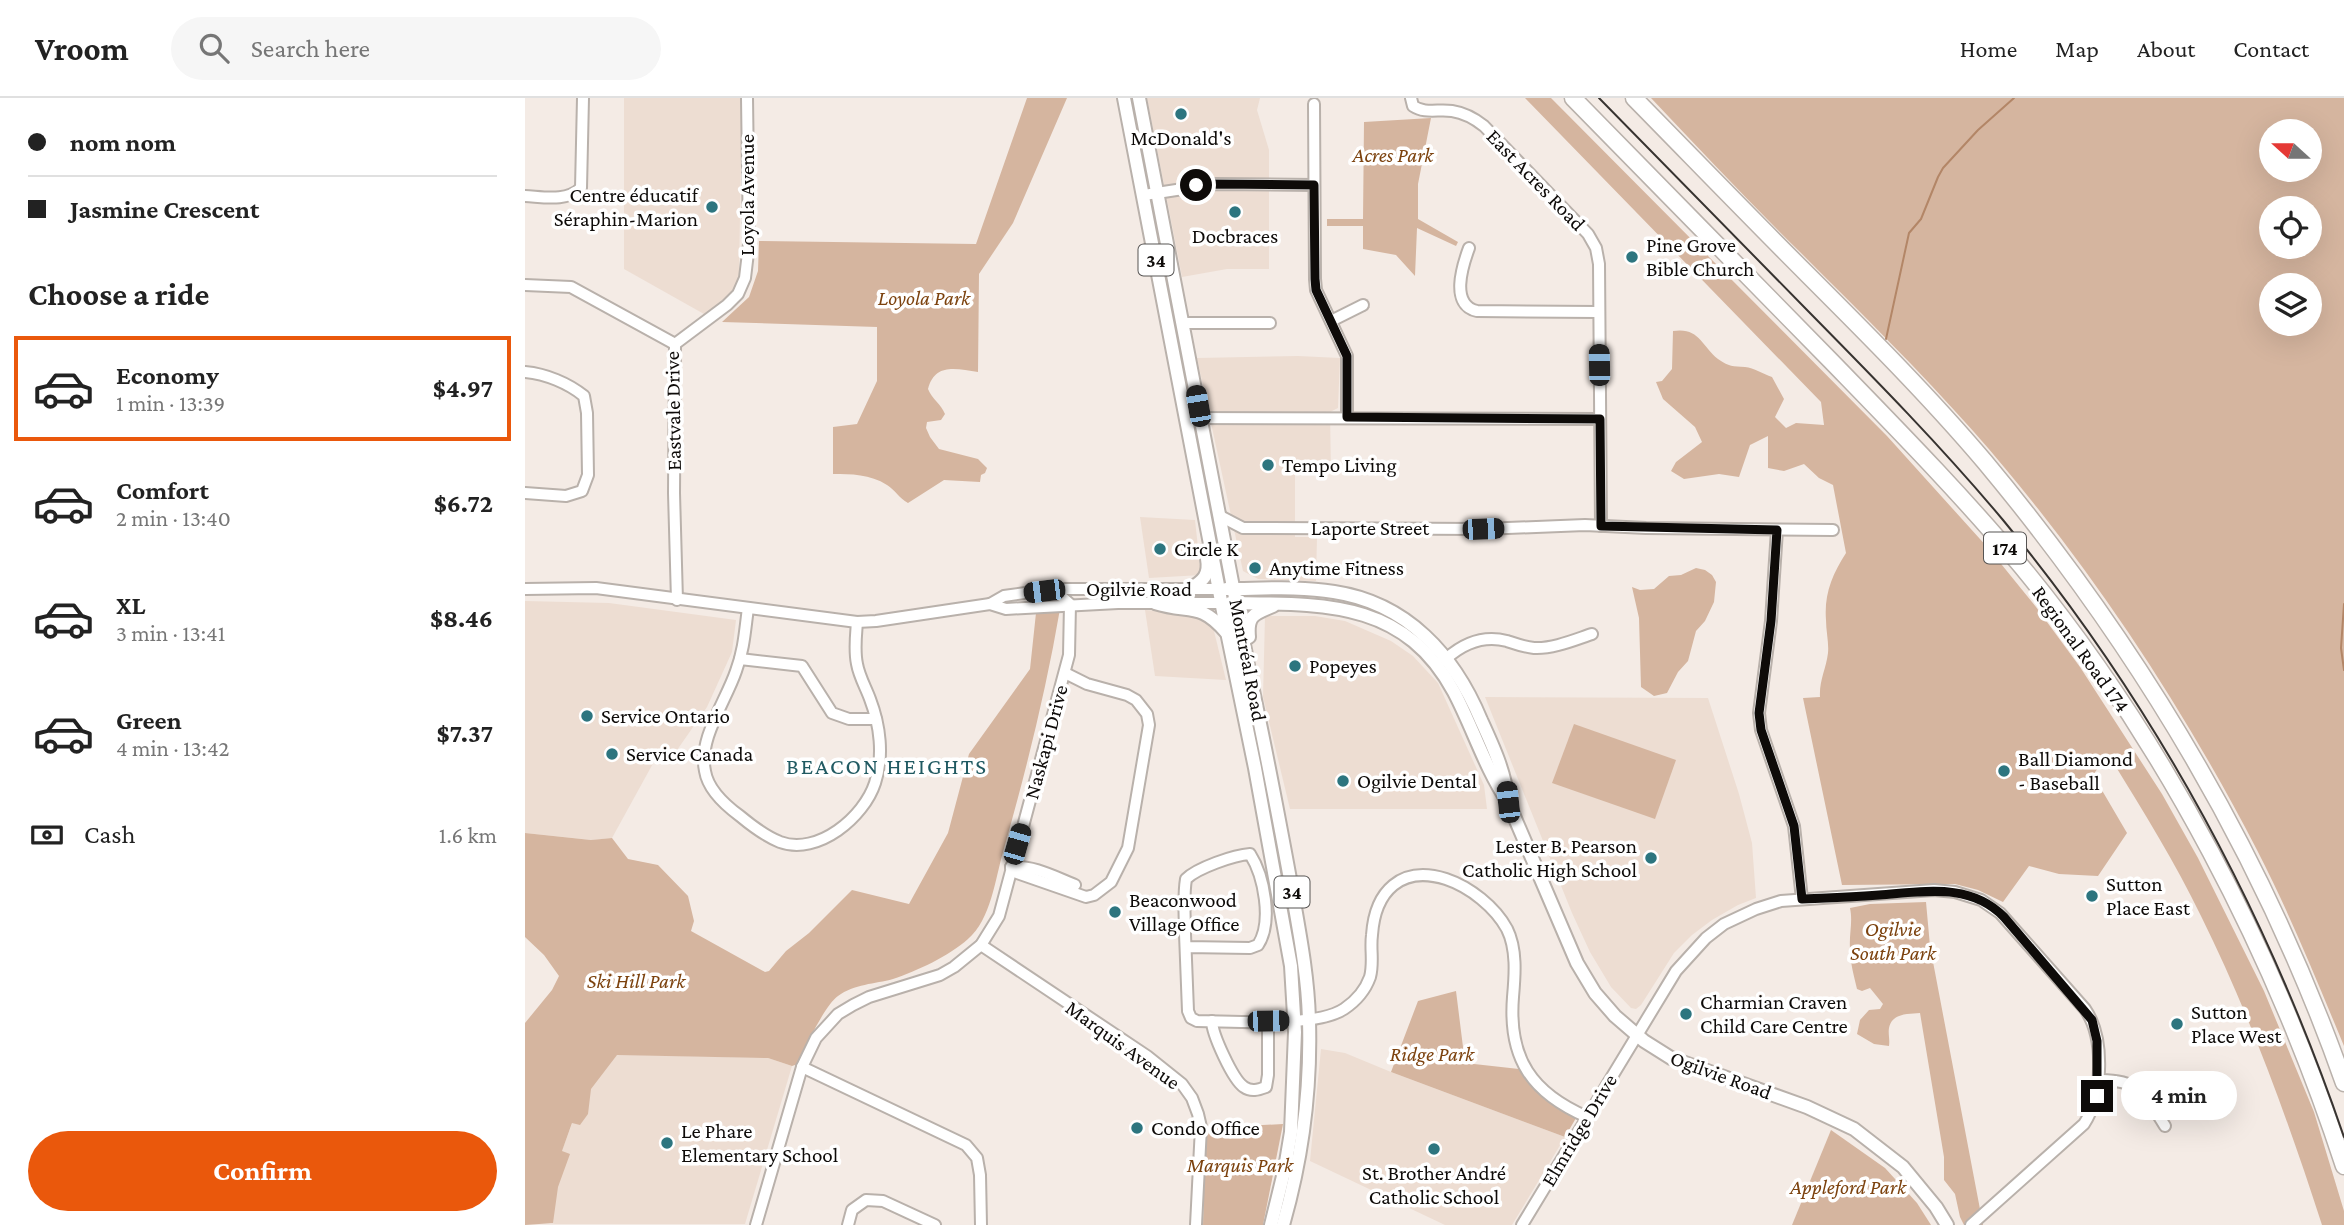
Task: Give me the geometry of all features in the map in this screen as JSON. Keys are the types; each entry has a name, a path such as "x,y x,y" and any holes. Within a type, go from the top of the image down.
{"highway":[{"name":"Regional Road 174","path":"1573,98 1919,451 2023,569 2074,636 2167,776 2220,870 2296,1032 2344,1166"},
{"name":"Regional Road 174","path":"1635,98 1942,413 2019,504 2095,603 2168,713 2213,794 2290,950 2344,1083"}],"main road":[{"name":"Montréal Road","path":"1124,98 1291,966 1295,1020 1291,1132 1271,1225"},
{"name":"Montréal Road","path":"1139,98 1252,686 1270,766 1303,953 1309,1019 1309,1077 1295,1181 1283,1225"},
{"path":"1190,589 1200,583 1207,573 1203,532 1205,518"},
{"path":"1229,565 1251,584 1273,589"},
{"name":"Ogilvie Road","path":"1219,589 1333,592 1378,606 1417,628 1447,658 1460,677 1506,781 1508,802"},
{"path":"1155,603 1173,608 1201,610 1213,617 1227,632"},
{"name":"Ogilvie Road","path":"1221,603 1325,606 1354,611 1386,624 1420,649 1435,664 1453,691 1495,782 1508,802 1582,973 1603,1004 1636,1035 1679,1062 1807,1107 1854,1129 1903,1167 1936,1207 1947,1225"},
{"path":"1252,686 1249,621 1257,612 1276,604"},
{"path":"1255,768 1270,766"}],"street":[{"path":"525,196 564,197 573,195 581,188 583,98"},
{"name":"Loyola Avenue","path":"675,344 727,306 738,294 745,278 748,244 747,98"},
{"name":"East Acres Road","path":"1411,98 1413,106 1420,111 1453,111 1470,116 1484,126 1588,234 1596,248 1599,264 1601,526"},
{"path":"1314,104 1316,290 1347,356 1347,417"},
{"path":"1144,195 1215,184 1314,185"},
{"path":"1469,248 1462,268 1461,293 1463,303 1468,309 1598,312"},
{"name":"Eastvale Drive","path":"525,285 571,287 675,344 674,493 677,600"},
{"path":"1331,321 1363,305"},
{"path":"1183,323 1270,323"},
{"path":"525,372 537,373 573,387 584,396 587,413 588,475 582,491 566,496 525,493"},
{"path":"1186,418 1600,419"},
{"name":"Laporte Street","path":"1220,516 1243,528 1483,529 1601,526 1833,530"},
{"path":"1224,542 1243,528"},
{"path":"1777,530 1771,621 1759,713 1761,730 1794,826 1802,899"},
{"name":"Ogilvie Road","path":"525,589 596,588 857,622 991,604 1004,596 1053,589 1219,589"},
{"path":"1053,589 1070,604 1089,590"},
{"name":"Ogilvie Road","path":"991,604 1006,609 1070,604 1221,603"},
{"name":"Naskapi Drive","path":"756,1225 802,1067 816,1038 846,1009 869,997 940,975 954,967 981,945 999,916 1065,673 1071,636 1070,604"},
{"path":"748,608 740,659 706,743 703,755 705,772 709,783 729,808 779,842 797,845 823,838 845,824 864,805 875,783 880,738 857,667 857,622"},
{"path":"1447,658 1455,650 1472,642 1488,639 1535,648 1552,646 1592,634"},
{"path":"740,659 802,666 837,717 876,719"},
{"path":"1011,867 1020,866 1047,873 1094,895 1111,882 1128,848 1149,725 1147,714 1136,700 1127,695 1087,684 1065,673"},
{"path":"1186,947 1258,946 1263,938 1264,889 1257,865 1250,854 1242,854 1199,870 1186,879 1184,891 1188,1012 1191,1018 1196,1021 1268,1021 1309,1019 1337,1013 1355,1001 1364,989 1373,963 1373,922 1377,905 1385,891 1399,881 1415,876 1446,879 1480,899 1498,915 1507,930 1515,963 1514,1042 1524,1068 1548,1096 1587,1117"},
{"name":"Elmridge Drive","path":"1523,1225 1678,968 1706,938 1724,925 1756,909 1781,901 1934,890 1968,895 1991,906 2004,917 2092,1020 2096,1034 2097,1096 2083,1125 1971,1225"},
{"name":"Marquis Avenue","path":"981,945 1147,1056 1182,1084 1192,1098 1201,1127 1196,1225"},
{"path":"1212,1021 1218,1044 1237,1078 1242,1086 1254,1091 1266,1087 1268,1021"},
{"path":"802,1067 966,1144 977,1158 981,1225"},
{"path":"2098,1080 2120,1080 2136,1087 2148,1099 2165,1126"},
{"path":"848,1225 852,1210 866,1200 883,1201 935,1225"}],"shaded area":[{"path":"624,98 742,98 739,275 736,286 725,301 704,314 624,269"},
{"path":"1147,98 1260,98 1257,110 1269,150 1269,269 1227,269 1182,277"},
{"path":"1197,358 1340,358 1338,408 1330,412 1331,474 1295,474 1295,537 1317,537 1316,581 1258,579 1243,571"},
{"path":"1140,517 1195,520 1201,575 1149,578"},
{"path":"525,601 609,603 736,620 732,652 707,707 668,763 656,758 612,838 592,840 525,833"},
{"path":"1145,610 1198,614 1213,627 1226,680 1155,676"},
{"path":"1265,616 1315,616 1345,621 1391,641 1413,656 1438,683 1484,785 1487,809 1290,809 1263,697"},
{"name":"Lester B. Pearson Catholic High School","path":"1485,697 1708,698 1752,843 1756,898 1712,920 1692,935 1674,953 1636,1009 1631,1008 1611,987 1590,952"},
{"name":"St. Brother André Catholic School","path":"1321,1049 1345,1053 1565,1137 1512,1225 1445,1225 1310,1161"},
{"name":"Le Phare Elementary School","path":"598,1054 768,1058 792,1066 745,1224 555,1224 536,1220"}],"green space":[{"name":"Loyola Park","path":"1027,98 1067,98 1013,223 979,274 978,372 955,369 941,371 931,380 928,389 945,414 941,420 927,422 926,428 930,437 939,449 978,459 987,468 985,473 981,475 980,482 944,480 908,503 881,481 833,474 833,427 857,424 877,381 877,327 722,322 749,297 758,271 759,241 976,244"},
{"path":"1525,98 1551,98 1887,436 1989,549 2080,667 2162,794 2198,858 2264,991 2314,1112 2344,1211 2344,1225 2322,1225 2267,1068 2219,953 2180,874 2108,754 2093,775 2127,833 2098,876 2059,874 2029,866 2003,902 1978,890 1955,884 1842,885 1803,698 1820,697 1828,653 1828,593 1846,553 1833,485 1819,478 1804,464 1784,471 1768,468 1768,436 1750,445 1739,477 1719,474 1684,479 1671,471 1676,462 1702,442 1695,427 1663,399 1656,382 1662,381 1672,369 1673,331 1682,330 1694,334 1712,354 1725,363 1772,377 1784,399 1775,417 1786,428 1796,423 1824,425 1821,402"},
{"path":"1651,98 2344,98 2344,1046 2281,898 2227,794 2163,685 2092,580 2015,480 1974,432 1889,341"},
{"name":"Acres Park","path":"1431,118 1418,184 1418,219 1458,242 1456,246 1417,228 1415,276 1396,255 1363,249 1363,226 1327,226 1327,219 1363,219 1364,122"},
{"path":"1696,568 1705,570 1716,582 1714,602 1705,621 1696,631 1688,661 1678,672 1667,693 1654,696 1641,687 1639,618 1632,587 1640,590 1654,589 1669,576 1681,575"},
{"name":"Ski Hill Park","path":"1060,609 1042,701 1020,791 991,898 976,931 952,951 922,967 893,979 851,989 838,996 821,1018 798,1064 792,1066 768,1058 617,1055 591,1089 588,1114 580,1125 572,1123 562,1151 570,1154 558,1187 553,1223 525,1225 525,1023 552,990 559,976 544,955 525,937 525,833 591,840 612,838 628,859 658,865 688,896 694,921 691,931 765,972 769,971 786,951 809,933 852,890 909,904 948,833 969,754 1030,669 1036,613"},
{"path":"1574,724 1676,760 1655,819 1552,783"},
{"name":"Ogilvie South Park","path":"1926,902 1930,946 1983,1225 1964,1225 1955,1194 1944,1180 1944,1157 1920,1013 1901,1015 1893,1019 1889,1028 1889,1046 1874,1044 1857,1034 1860,1020 1869,1010 1880,1009 1883,1004 1870,988 1862,991 1857,989 1850,953 1850,908 1870,904"},
{"name":"Ridge Park","path":"1456,991 1465,1063 1519,1069 1544,1099 1576,1118 1565,1137 1391,1072 1418,1001"},
{"name":"Marquis Park","path":"1283,1124 1263,1225 1203,1225 1206,1128"},
{"name":"Appleford Park","path":"1831,1130 1885,1168 1917,1203 1931,1225 1792,1225"}],"waterway":[{"path":"1886,339 1909,233 1921,219 1938,177 1978,130 2014,98"},
{"path":"2344,604 2341,648 2344,670"}],"tram line":[{"path":"1599,98 1932,440 2003,520 2110,662 2202,813 2242,891 2280,972 2344,1137"}],"place":[{"name":"McDonald's","path":"1181,114"},
{"name":"Centre éducatif Séraphin-Marion","path":"712,207"},
{"name":"Docbraces","path":"1235,212"},
{"name":"Pine Grove Bible Church","path":"1632,257"},
{"name":"Tempo Living","path":"1268,465"},
{"name":"Circle K","path":"1160,549"},
{"name":"Anytime Fitness","path":"1255,568"},
{"name":"Popeyes","path":"1295,666"},
{"name":"Service Ontario","path":"587,716"},
{"name":"Service Canada","path":"612,754"},
{"name":"Ball Diamond - Baseball","path":"2004,771"},
{"name":"Ogilvie Dental","path":"1343,781"},
{"name":"Lester B. Pearson Catholic High School","path":"1651,858"},
{"name":"Sutton Place East","path":"2092,896"},
{"name":"Beaconwood Village Office","path":"1115,912"},
{"name":"Charmian Craven Child Care Centre","path":"1686,1014"},
{"name":"Sutton Place West","path":"2177,1024"},
{"name":"Condo Office","path":"1137,1128"},
{"name":"Le Phare Elementary School","path":"667,1143"},
{"name":"St. Brother André Catholic School","path":"1434,1149"}],"district":[{"name":"BEACON HEIGHTS","path":"887,766"}],"route":[{"path":"1196,185 1314,185 1316,290 1347,356 1347,417 1600,419 1601,526 1777,530 1771,621 1759,713 1761,730 1794,826 1802,899 1934,890 1968,895 1991,906 2004,917 2092,1020 2097,1041 2097,1096"}]}
